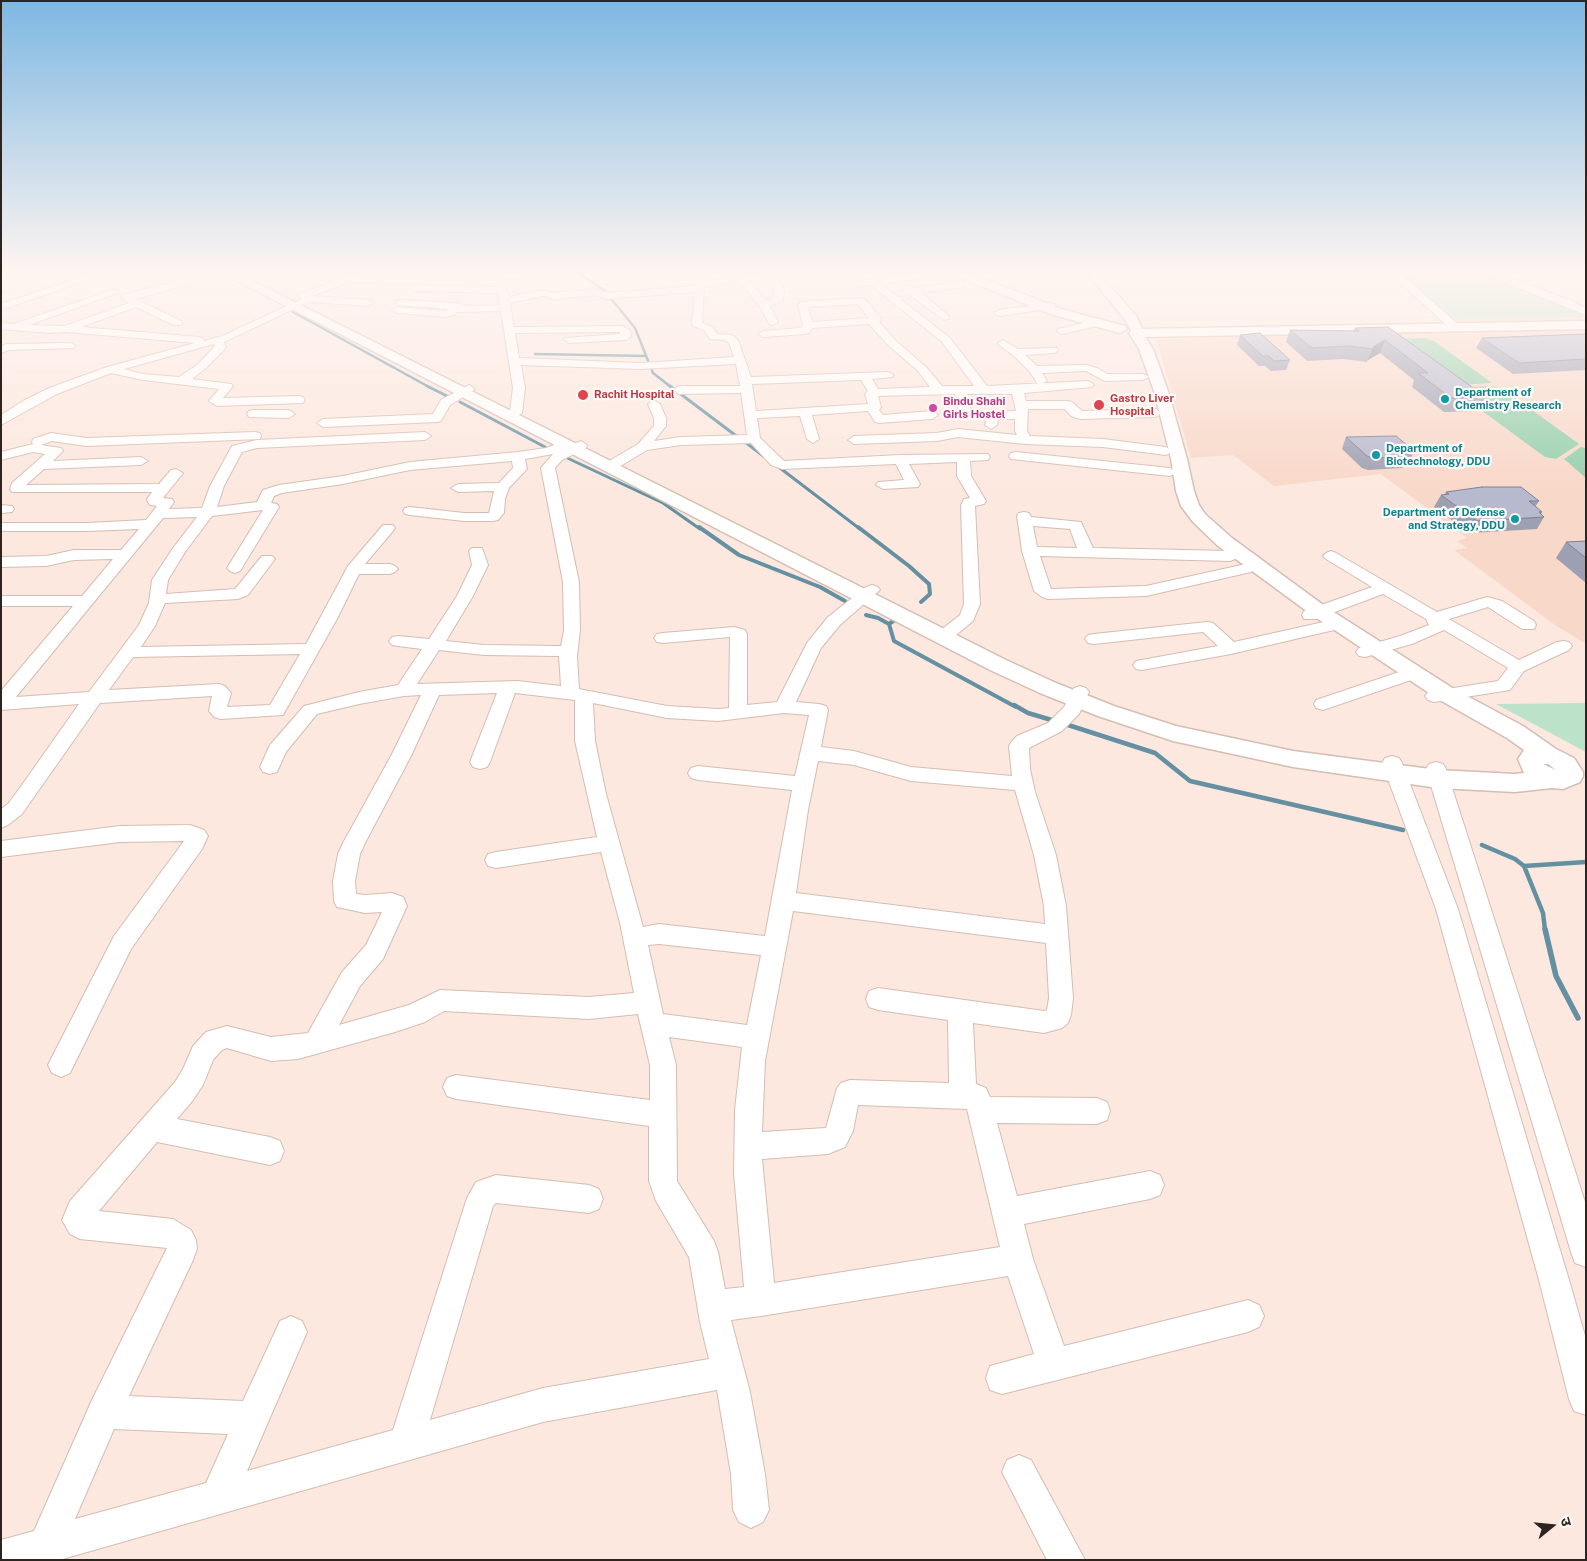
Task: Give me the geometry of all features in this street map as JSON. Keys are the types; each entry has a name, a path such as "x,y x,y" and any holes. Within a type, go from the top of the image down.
{"main road":[{"path":"377,346 948,634 1031,681 1078,696 1145,724 1205,740 1293,759 1393,768 1515,783 1559,771"},
{"path":"1135,346 1166,450 1172,492 1185,516 1246,569 1440,695"},
{"path":"1144,346 1161,391 1180,459 1185,491 1190,506 1199,518 1225,542 1319,617"},
{"path":"1371,650 1405,676 1515,732 1559,771"}],"street":[{"path":"1,350 7,348 70,346"},
{"path":"62,358 70,346"},
{"path":"1,421 27,404 53,391 111,369 198,346"},
{"path":"181,381 201,368 220,346"},
{"path":"512,346 519,388 512,415"},
{"path":"735,346 746,385 754,439 776,462 782,465 983,457"},
{"path":"895,346 922,369 939,390"},
{"path":"951,346 963,361 974,381 984,390"},
{"path":"1006,346 1034,370 1045,387"},
{"path":"1014,352 1053,350"},
{"path":"514,361 641,366 740,360"},
{"path":"1034,370 1086,368 1105,378 1143,377"},
{"path":"111,369 137,376 227,386 217,402 299,400"},
{"path":"679,390 888,375"},
{"path":"864,376 875,393"},
{"path":"872,408 875,407 871,394 875,393 939,390 1016,390 1088,385"},
{"path":"960,390 965,412"},
{"path":"1016,390 1021,410 1021,431 1025,440"},
{"path":"410,466 445,403 466,391"},
{"path":"1,403 27,404"},
{"path":"614,465 643,447 660,426 660,418 654,404"},
{"path":"991,425 992,415 1068,405 1075,414 1156,413"},
{"path":"751,415 872,408"},
{"path":"872,408 879,419 932,415"},
{"path":"805,412 813,439"},
{"path":"219,414 289,414"},
{"path":"1,820 15,809 53,753 147,626 158,599 160,580 166,568 208,512 217,486 233,455 237,449 250,441 273,414"},
{"path":"323,423 437,418"},
{"path":"854,440 937,437 958,433 1025,440 1084,442 1166,450"},
{"path":"1,456 27,448 52,437 86,442 250,441 425,436"},
{"path":"643,447 681,441 754,439"},
{"path":"262,506 270,491 410,466 518,456 572,445"},
{"path":"572,445 557,457 548,468 570,582 572,630 569,651 585,741 608,843 634,938 663,1065 663,1181 666,1191 703,1252 729,1372 748,1474 751,1510"},
{"path":"27,448 56,451 17,488 165,488"},
{"path":"410,511 464,517 493,517 497,513 498,499 503,487 520,469 518,456"},
{"path":"1016,456 1170,472"},
{"path":"948,634 966,617 972,604 968,504 969,502 979,500 964,476 963,457"},
{"path":"883,485 913,484 900,459"},
{"path":"42,465 141,461"},
{"path":"1,704 155,519 167,502 153,500 176,473"},
{"path":"458,488 503,487"},
{"path":"1,527 155,519 262,506 272,507 234,568"},
{"path":"1088,553 1076,525 1025,518 1030,551 1042,591 1048,594 1146,591 1246,569"},
{"path":"276,711 330,617 354,569 388,528"},
{"path":"404,690 465,596 480,565 477,551"},
{"path":"1030,551 1230,556"},
{"path":"1,562 46,561 74,555 126,554"},
{"path":"1331,556 1518,667"},
{"path":"158,599 238,594 242,592 268,559"},
{"path":"354,569 390,568"},
{"path":"1142,665 1231,649 1319,617 1384,588"},
{"path":"784,707 813,647 834,621 868,593"},
{"path":"1,601 86,601"},
{"path":"1436,618 1491,602 1528,625"},
{"path":"1371,650 1406,640 1438,627 1434,620 1436,618"},
{"path":"1094,640 1207,627 1231,649"},
{"path":"663,638 734,632 739,634 738,712"},
{"path":"398,641 484,650 569,651"},
{"path":"1440,695 1504,686 1518,667 1562,646"},
{"path":"128,652 312,649"},
{"path":"1323,704 1405,676"},
{"path":"1,704 219,690 222,693 218,706 220,713 311,710 359,698 404,690 508,688 577,695 667,712 718,715 784,707 819,710 784,901 756,1038 748,1110 748,1174 761,1301"},
{"path":"480,762 508,688"},
{"path":"316,1042 351,979 375,952 396,906 396,903 392,902 365,904 345,901 344,881 349,854 354,843 402,756 434,689"},
{"path":"878,999 1044,1022 1053,1020 1059,1015 1061,998 1055,906 1045,855 1023,784 1019,746 1024,741 1059,723 1072,710 1078,696"},
{"path":"270,767 277,750 311,710"},
{"path":"811,753 854,758 911,774 1023,784"},
{"path":"1393,768 1447,910 1554,1280 1586,1398"},
{"path":"698,773 804,784"},
{"path":"1437,774 1586,1252"},
{"path":"1,849 120,834 190,833 197,836 194,843 122,943 62,1065"},
{"path":"496,860 608,843"},
{"path":"784,901 1056,935"},
{"path":"634,938 658,934 775,946"},
{"path":"46,1545 104,1412 182,1249 181,1240 174,1234 80,1224 77,1220 80,1211 184,1091 194,1076 208,1044 227,1037 271,1049 298,1047 395,1021 416,1014 440,1001 651,1013 756,1038"},
{"path":"960,1009 972,1103 1006,1213 1018,1259 1054,1364"},
{"path":"456,1087 663,1115"},
{"path":"748,1146 828,1141 835,1138 839,1131 846,1097 850,1092 972,1103 1097,1111"},
{"path":"153,1128 270,1151"},
{"path":"1006,1213 1150,1185"},
{"path":"406,1442 481,1198 486,1192 496,1189 589,1200"},
{"path":"714,1306 761,1301 1018,1259"},
{"path":"1002,1378 1248,1316"},
{"path":"218,1496 291,1332"},
{"path":"1,1558 406,1442 543,1405 729,1372"},
{"path":"104,1412 253,1418"},
{"path":"1020,1472 1067,1560"}],"shaded area":[{"path":"1158,346 1586,346 1586,644 1555,625 1454,550 1467,548 1457,541 1467,538 1381,474 1274,486 1233,455 1191,458"}],"green space":[{"path":"1405,346 1441,346 1492,383 1458,385"},
{"path":"1491,386 1503,389 1579,444 1556,459 1545,457 1455,391 1466,387"},
{"path":"1581,447 1586,448 1586,478 1564,459"},
{"path":"1586,703 1586,752 1496,704"}],"building":[{"path":"1252,346 1274,346 1290,360 1274,361 1269,356 1263,356"},
{"path":"1309,346 1375,346 1373,349 1348,346 1312,348"},
{"path":"1393,346 1414,346 1486,397 1451,398 1418,373 1428,373"},
{"path":"1494,346 1586,346 1586,359 1519,363"},
{"path":"1396,436 1414,451 1401,451 1407,457 1373,458 1367,456 1346,437"},
{"path":"1482,487 1521,487 1539,501 1529,501 1542,512 1539,512 1544,517 1477,521 1441,495 1449,494 1446,492"},
{"path":"1586,541 1586,558 1566,542"}],"waterway":[{"path":"354,346 429,387"},
{"path":"642,346 653,373 671,387"},
{"path":"535,354 646,356"},
{"path":"670,386 739,438"},
{"path":"429,387 447,396"},
{"path":"460,402 545,447"},
{"path":"745,442 766,458"},
{"path":"563,456 663,503 700,529"},
{"path":"776,465 860,529"},
{"path":"699,527 739,555 820,587 845,601"},
{"path":"858,527 909,566 929,584 930,594 921,602"},
{"path":"866,615 878,618 889,624"},
{"path":"889,624 896,619"},
{"path":"889,624 894,641 1016,707"},
{"path":"1014,705 1028,713 1055,721"},
{"path":"1062,723 1155,753 1190,781 1403,830"},
{"path":"1482,845 1515,859 1524,866"},
{"path":"1524,866 1586,862"},
{"path":"1524,866 1543,913 1545,930"},
{"path":"1545,929 1556,976 1578,1018"}],"place":[{"name":"Rachit Hospital","path":"583,395"},
{"name":"Department of Chemistry Research","path":"1445,399"},
{"name":"Gastro Liver Hospital","path":"1099,405"},
{"name":"Bindu Shahi Girls Hostel","path":"933,408"},
{"name":"Department of Biotechnology, DDU","path":"1376,455"},
{"name":"Department of Defense and Strategy, DDU","path":"1515,519"}]}
